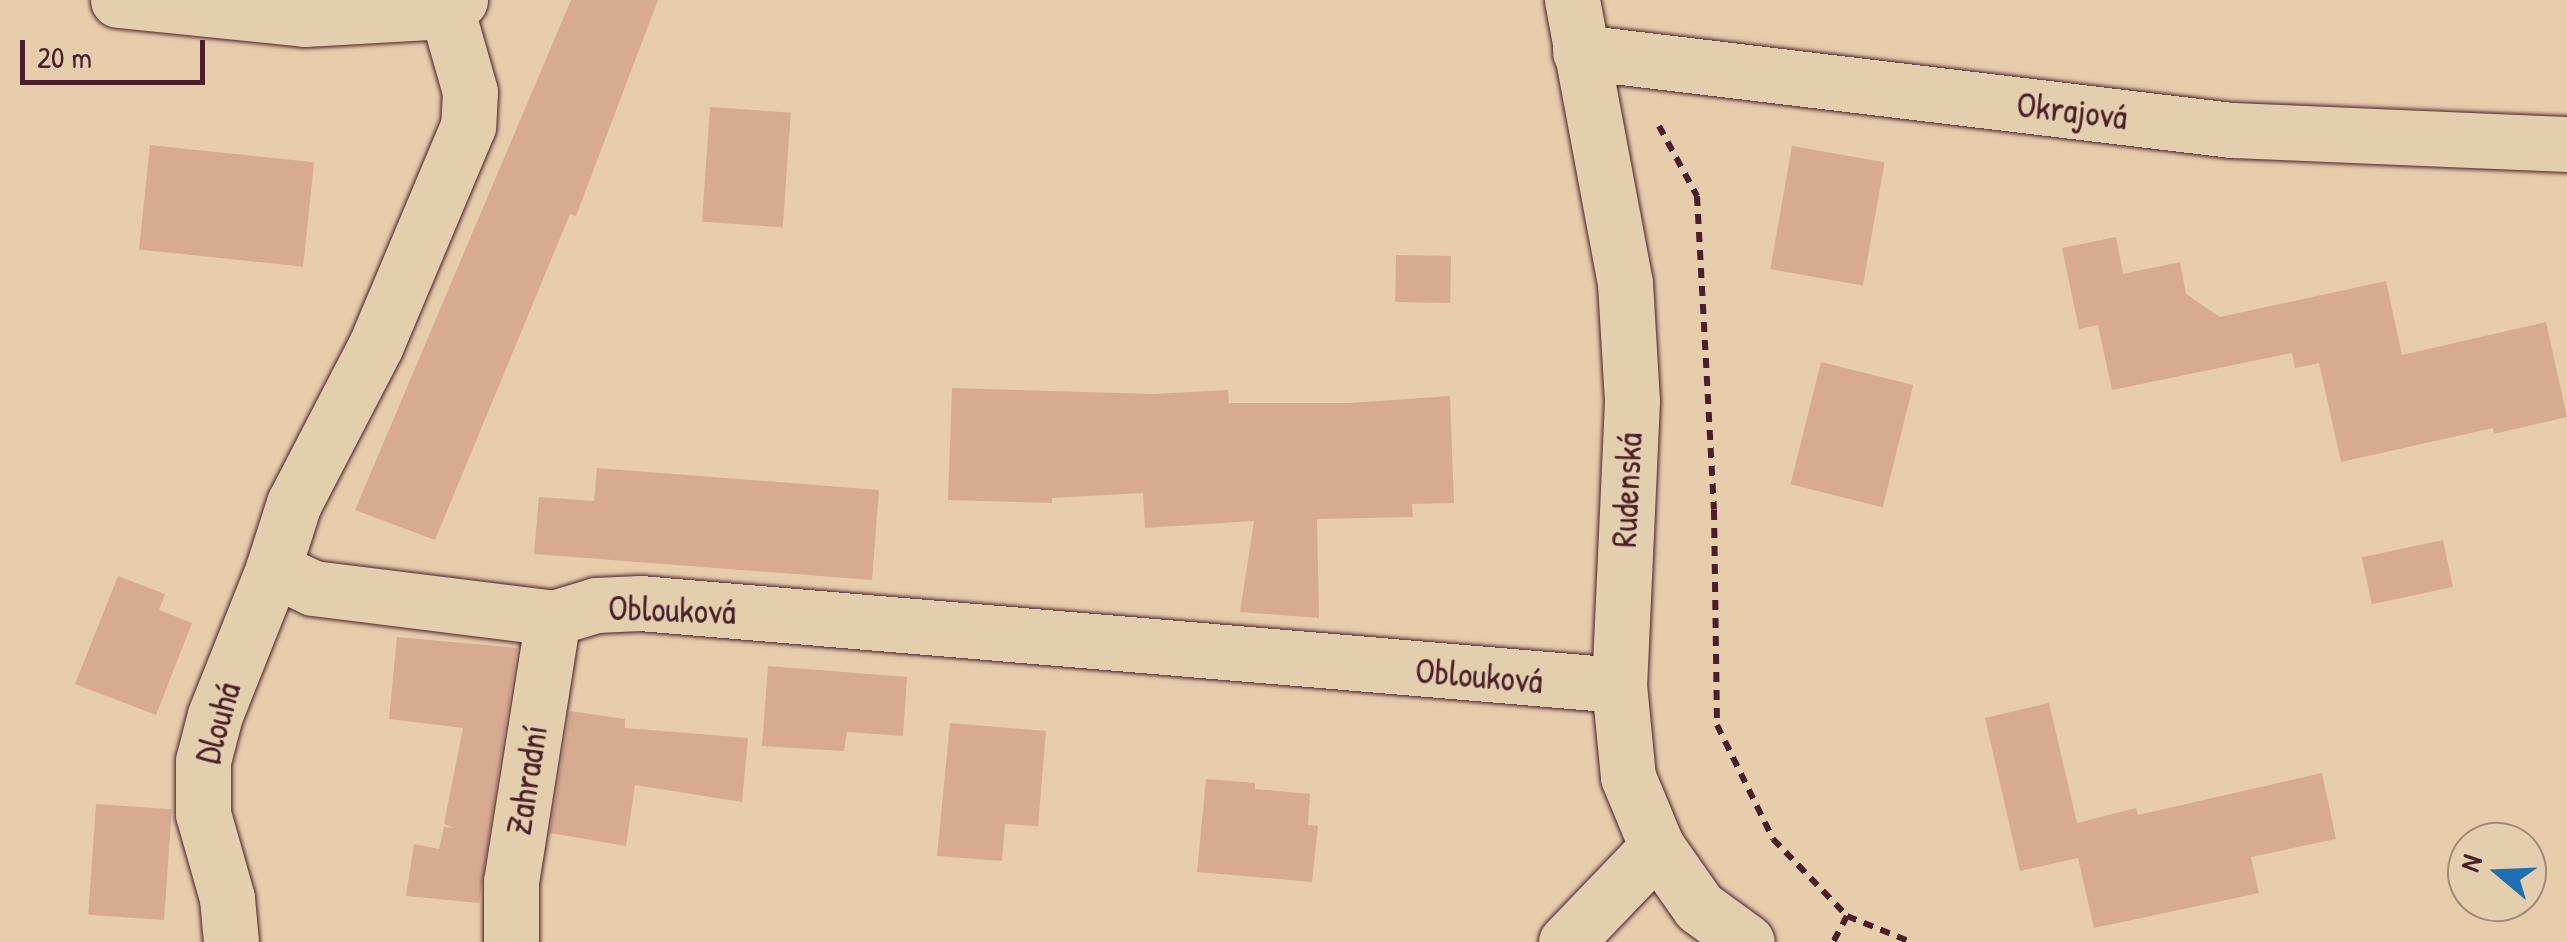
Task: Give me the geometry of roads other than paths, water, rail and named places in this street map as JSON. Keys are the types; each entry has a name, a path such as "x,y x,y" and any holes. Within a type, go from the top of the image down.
{"street":[{"path":"118,0 228,6 305,19 453,6 470,92 468,126 376,345 294,503 273,569"},
{"name":"Okrajová","path":"1591,36 2232,130 2567,144"},
{"name":"Rudenská","path":"1591,36 1625,282 1632,401 1619,685 1628,778 1657,846 1699,907 1746,942"},
{"name":"Oblouková","path":"273,569 313,588 552,618 596,605 640,603 1619,685"},
{"name":"Dlouhá","path":"231,942 227,898 202,814 202,760 215,715 273,569"},
{"name":"Zahradní","path":"510,942 510,882 552,618"},
{"path":"1566,942 1657,846"}]}
